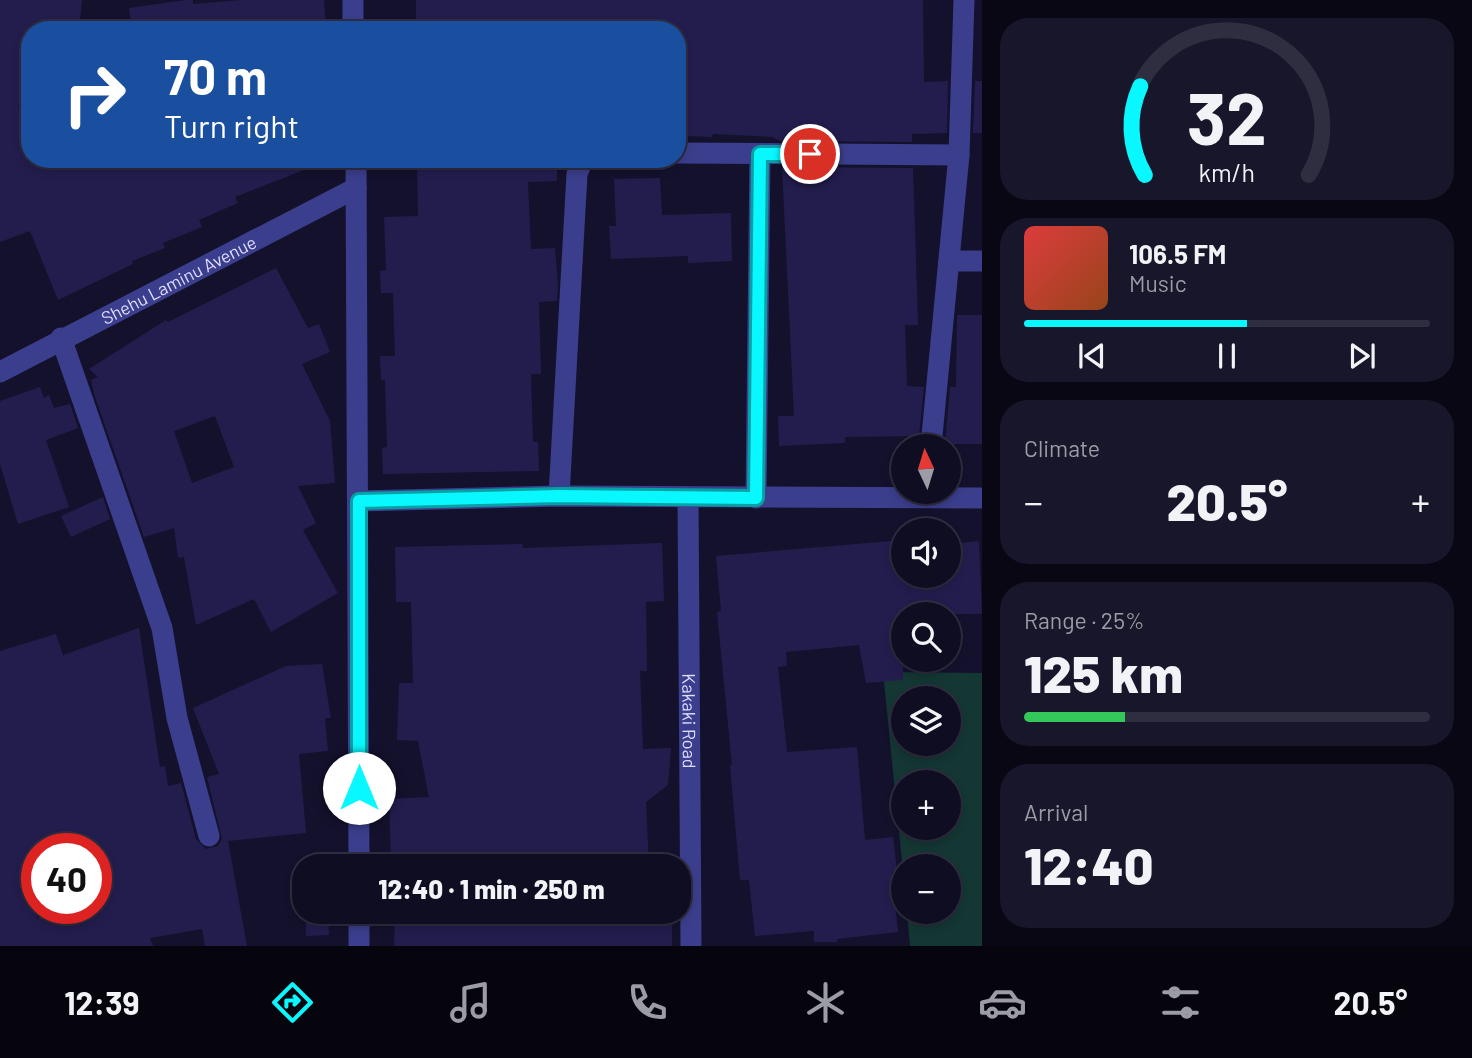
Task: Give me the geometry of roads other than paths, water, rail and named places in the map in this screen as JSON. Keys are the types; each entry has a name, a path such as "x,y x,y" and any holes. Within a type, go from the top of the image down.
{"street":[{"path":"353,0 354,21"},
{"path":"933,434 960,155 964,0"},
{"path":"686,153 960,155"},
{"path":"756,498 760,154"},
{"path":"356,168 359,854"},
{"path":"559,496 579,168"},
{"name":"Shehu Laminu Avenue","path":"0,372 61,338 356,188"},
{"path":"950,261 982,261"},
{"path":"61,338 162,628 177,718 209,836"},
{"path":"359,501 559,496 756,498 891,496"},
{"path":"961,497 982,498"},
{"name":"Kakaki Road","path":"688,498 691,946"},
{"path":"359,924 359,946"}]}
